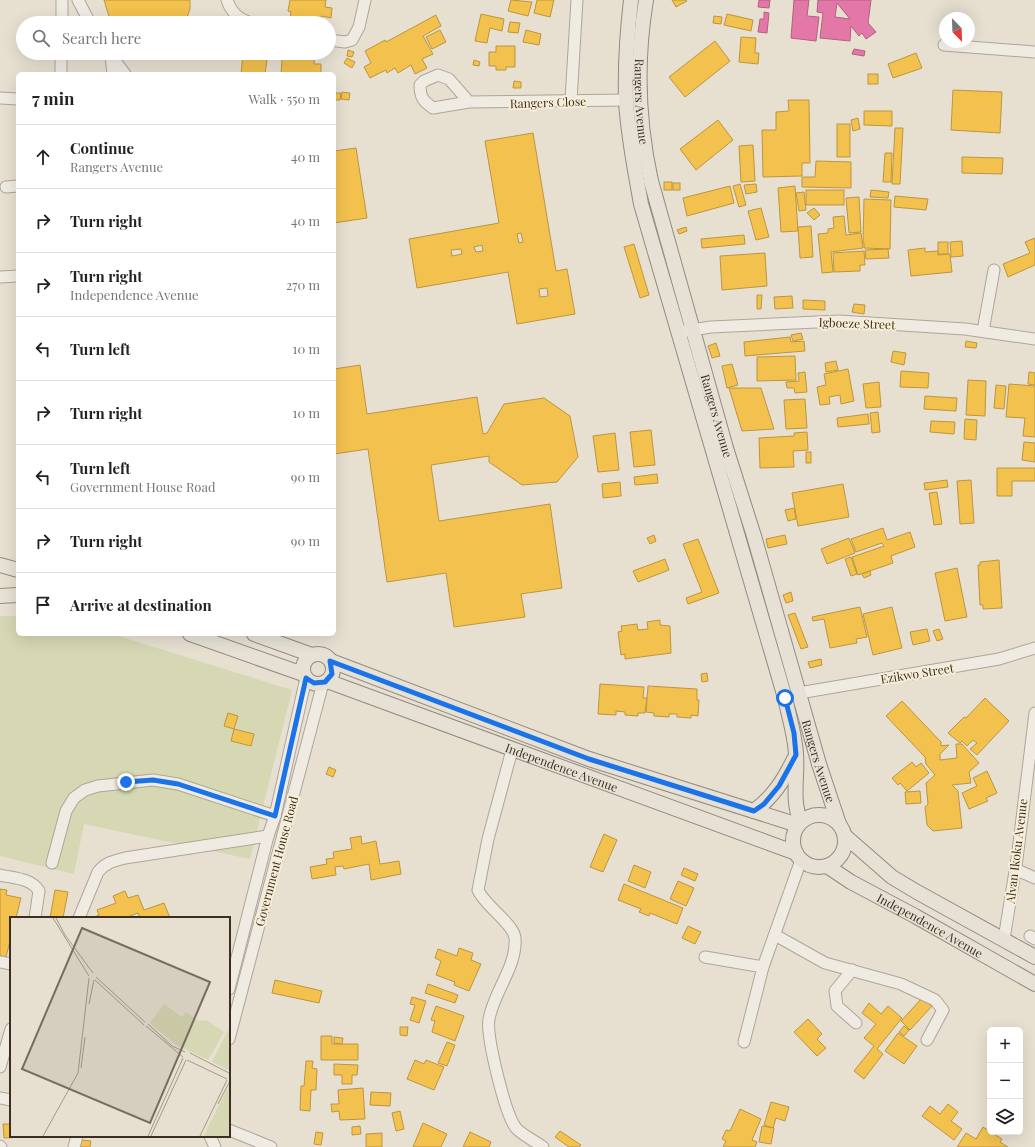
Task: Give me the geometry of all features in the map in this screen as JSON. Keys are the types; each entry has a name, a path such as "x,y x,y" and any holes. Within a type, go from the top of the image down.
{"main road":[{"name":"Rangers Avenue","path":"631,0 626,42 626,100 629,139 641,204 794,733 796,755 795,802 799,824"},
{"name":"Rangers Avenue","path":"646,0 642,28 640,80 641,121 644,150 655,195 694,329 726,448 754,536 799,693 842,830"},
{"path":"0,565 16,569"},
{"path":"0,596 16,595"},
{"path":"195,636 305,676 314,683 325,682 333,669 330,661 322,655 312,655 260,636"},
{"path":"305,676 304,662 312,655"},
{"name":"Independence Avenue","path":"330,661 589,759 799,824"},
{"name":"Independence Avenue","path":"325,682 799,857"},
{"path":"754,811 764,804 779,786 796,755"},
{"path":"820,815 832,818 842,830 845,845 842,854 835,861 827,866 813,866 799,857 793,839 799,824 808,817 820,815"},
{"name":"Independence Avenue","path":"842,830 868,857 904,884 1035,957"},
{"name":"Independence Avenue","path":"827,866 851,882 915,916 1035,984"}],"street":[{"path":"62,0 62,16"},
{"path":"78,0 86,16"},
{"path":"227,0 236,16"},
{"path":"336,41 345,42 352,40 359,27 366,0"},
{"path":"571,100 577,0"},
{"path":"975,47 1035,52"},
{"path":"61,60 61,72"},
{"path":"111,60 113,72"},
{"path":"114,60 124,72"},
{"path":"0,98 16,98"},
{"name":"Rangers Close","path":"469,102 501,103 571,100 626,100"},
{"path":"6,187 16,186"},
{"path":"983,331 994,270"},
{"path":"0,277 16,276"},
{"name":"Igboeze Street","path":"678,333 694,329 839,321 983,331 1035,339"},
{"name":"Ezikwo Street","path":"799,693 999,659 1035,648"},
{"name":"Government House Road","path":"230,985 268,836 275,816 305,676"},
{"name":"Government House Road","path":"230,1031 234,1000 325,682"},
{"name":"Alvan Ikoku Avenue","path":"1004,940 1015,869 1035,714"},
{"path":"512,750 488,839 478,890 490,908 508,926 515,936 514,954 489,1019 494,1060 505,1103 516,1128 544,1147"},
{"path":"52,863 66,811 74,798 85,790 98,786 153,780 178,784 275,816"},
{"path":"79,917 98,872 109,862 124,858 268,836"},
{"path":"744,1042 764,967 799,857"},
{"path":"1015,869 1035,878"},
{"path":"0,875 30,882 36,887 39,891 35,917"},
{"path":"775,935 825,963 901,984 935,1000 943,1010 927,1040"},
{"path":"705,957 764,967"},
{"path":"0,962 10,964"},
{"path":"852,970 834,991 837,1006 856,1023"},
{"path":"0,1067 10,1032"},
{"path":"0,1098 10,1100"},
{"path":"230,1130 271,1147"},
{"path":"210,1137 215,1147"}],"green space":[{"path":"0,616 16,616 16,636 118,636 292,690 250,859 84,824 74,874 0,856"}],"building: Homes":[{"path":"104,0 190,0 190,9 188,16 109,16"},
{"path":"290,0 326,0 325,7 332,8 331,16 290,16 291,12 288,11"},
{"path":"511,0 532,2 528,16 508,11"},
{"path":"537,0 554,0 550,17 534,13"},
{"path":"672,0 686,0 687,1 676,7"},
{"path":"481,14 504,19 502,31 490,28 487,43 475,41"},
{"path":"727,14 753,20 751,31 724,25"},
{"path":"436,15 441,26 423,36 433,54 422,59 427,68 415,74 411,65 398,73 395,68 387,73 386,70 370,78 364,67 371,63 365,51 385,40 386,42"},
{"path":"714,16 722,17 721,24 713,23"},
{"path":"510,22 520,23 518,33 508,32"},
{"path":"440,30 446,42 432,49 426,37"},
{"path":"526,30 541,34 539,45 523,42"},
{"path":"741,37 756,38 755,53 759,53 758,64 739,62"},
{"path":"715,41 730,61 685,97 669,77"},
{"path":"496,46 515,46 515,67 506,67 506,70 496,70 496,66 489,66 489,52 496,52"},
{"path":"348,50 354,52 352,57 347,56"},
{"path":"916,53 922,68 893,78 888,64"},
{"path":"347,58 355,62 352,68 344,63"},
{"path":"242,60 267,60 265,72 241,72"},
{"path":"282,60 314,60 314,64 321,64 321,72 281,72"},
{"path":"474,60 480,62 479,66 473,65"},
{"path":"868,74 878,74 878,84 868,84"},
{"path":"514,81 521,82 521,88 513,88"},
{"path":"953,90 1002,92 1000,133 951,130"},
{"path":"342,92 350,93 349,100 341,99"},
{"path":"336,93 341,93 340,100 336,100"},
{"path":"788,100 809,100 810,163 802,163 802,176 763,177 762,130 776,130 776,112 789,111"},
{"path":"864,111 892,111 892,126 864,125"},
{"path":"858,118 860,129 853,131 851,120"},
{"path":"718,120 733,140 696,170 680,149"},
{"path":"837,124 850,124 850,157 837,157"},
{"path":"895,128 903,128 900,184 892,184"},
{"path":"533,133 556,271 567,269 575,314 517,324 508,272 417,288 409,239 499,223 485,141","holes":["521,233 523,242 519,243 517,234","482,245 483,251 476,252 474,247","461,249 462,254 452,256 451,250","547,288 548,296 540,297 539,289"]},
{"path":"753,145 755,181 741,182 739,146"},
{"path":"356,148 367,218 336,223 336,151"},
{"path":"885,153 892,153 891,182 883,182"},
{"path":"962,157 1003,158 1002,174 962,173"},
{"path":"816,161 851,162 851,188 802,187 802,177 815,177"},
{"path":"664,182 672,182 672,190 664,190"},
{"path":"673,183 680,183 680,190 673,190"},
{"path":"740,184 746,205 739,207 733,186"},
{"path":"756,184 757,192 746,194 744,185"},
{"path":"730,186 734,203 687,216 683,198"},
{"path":"795,186 798,231 781,232 778,188"},
{"path":"806,190 844,190 844,205 806,205"},
{"path":"871,190 889,192 888,198 870,197"},
{"path":"804,192 806,210 799,211 796,193"},
{"path":"895,196 928,199 926,210 894,207"},
{"path":"859,197 861,232 849,233 846,198"},
{"path":"864,199 891,200 890,249 864,248"},
{"path":"761,208 769,237 756,240 748,211"},
{"path":"814,208 820,215 814,220 807,213"},
{"path":"844,216 846,235 861,233 863,248 831,252 833,272 822,273 818,234 828,233 828,229 834,228 833,217"},
{"path":"811,226 813,257 800,258 798,227"},
{"path":"686,227 687,231 679,234 677,230"},
{"path":"744,235 745,244 702,248 701,239"},
{"path":"1035,238 1035,265 1008,277 1003,264 1030,253 1025,242"},
{"path":"962,241 963,256 951,257 950,242"},
{"path":"938,242 948,242 948,254 938,254"},
{"path":"634,244 649,295 640,298 624,247"},
{"path":"925,248 925,252 938,251 938,255 950,254 952,272 911,276 908,250"},
{"path":"888,249 889,258 866,259 865,250"},
{"path":"864,251 865,265 860,265 860,271 834,272 833,253"},
{"path":"765,253 767,286 722,290 720,256"},
{"path":"757,295 762,295 761,309 757,309"},
{"path":"792,296 793,308 775,309 774,297"},
{"path":"803,300 825,301 825,310 803,309"},
{"path":"854,304 865,305 864,314 852,312"},
{"path":"801,333 803,339 793,341 791,335"},
{"path":"790,337 791,342 804,341 805,351 745,356 744,342"},
{"path":"966,341 977,343 976,348 965,347"},
{"path":"716,343 720,356 712,358 708,346"},
{"path":"893,351 906,353 904,365 891,362"},
{"path":"795,356 796,380 757,381 757,357"},
{"path":"836,361 838,370 826,372 825,363"},
{"path":"732,364 738,385 727,388 722,366"},
{"path":"360,365 367,414 477,397 483,434 487,433 504,404 544,398 570,416 578,457 557,482 522,485 489,462 489,456 431,465 439,521 550,504 562,588 521,594 525,617 454,627 446,573 387,582 368,449 336,454 336,369"},
{"path":"848,369 854,401 841,404 840,395 829,397 830,404 820,405 817,387 826,385 824,374"},
{"path":"901,371 929,373 928,388 900,387"},
{"path":"805,372 807,392 795,393 794,388 787,388 786,382 799,381 798,373"},
{"path":"1029,372 1035,373 1035,385 1028,384"},
{"path":"968,380 986,381 985,416 966,415"},
{"path":"879,382 881,407 866,408 863,384"},
{"path":"1009,384 1035,386 1035,437 1023,436 1025,418 1006,417"},
{"path":"996,385 1006,386 1004,409 994,408"},
{"path":"729,388 761,388 774,429 742,431"},
{"path":"925,396 957,398 956,411 924,409"},
{"path":"805,399 807,428 786,429 784,400"},
{"path":"878,412 880,432 872,433 870,413"},
{"path":"868,414 869,424 838,427 837,418"},
{"path":"965,419 977,420 976,440 964,439"},
{"path":"931,421 955,422 954,434 930,432"},
{"path":"651,430 655,465 634,467 630,432"},
{"path":"807,432 808,450 793,451 794,467 760,468 759,438 794,436 794,433"},
{"path":"615,433 619,470 598,472 593,436"},
{"path":"1024,442 1035,443 1035,462 1022,460"},
{"path":"806,452 811,452 811,463 806,463"},
{"path":"997,468 1035,468 1035,481 1012,481 1012,496 997,496"},
{"path":"657,474 658,483 635,485 634,477"},
{"path":"947,480 948,487 925,490 924,483"},
{"path":"971,480 974,523 960,524 957,481"},
{"path":"620,482 621,496 603,498 602,484"},
{"path":"843,484 849,517 798,526 792,493"},
{"path":"937,492 942,524 934,525 929,493"},
{"path":"794,508 796,519 788,521 785,510"},
{"path":"883,528 887,540 910,532 915,547 891,556 893,563 858,575 852,557 884,546 882,543 856,552 851,539"},
{"path":"654,535 656,541 650,544 647,538"},
{"path":"785,535 787,544 768,548 766,539"},
{"path":"849,538 855,553 827,564 821,549"},
{"path":"698,539 719,593 688,604 686,598 702,592 683,544"},
{"path":"851,557 857,574 851,576 845,559"},
{"path":"665,559 669,570 638,582 633,571"},
{"path":"999,560 1002,608 983,609 983,605 980,605 978,565 980,565 980,562"},
{"path":"957,568 967,617 945,621 935,573"},
{"path":"870,571 871,575 864,578 862,574"},
{"path":"791,592 793,601 786,603 783,595"},
{"path":"860,607 867,637 856,639 857,643 830,648 824,619 813,621 812,617"},
{"path":"892,607 902,648 873,655 863,614"},
{"path":"795,613 808,647 801,649 788,615"},
{"path":"660,620 660,625 670,626 671,653 625,659 625,654 621,655 618,632 622,631 621,626 637,624 638,630 648,629 647,622"},
{"path":"927,629 930,641 913,645 910,632"},
{"path":"939,629 943,639 937,641 933,631"},
{"path":"821,659 822,665 810,668 808,662"},
{"path":"707,673 708,681 702,682 701,674"},
{"path":"600,684 644,687 643,698 647,698 645,713 638,713 638,716 625,715 625,712 616,711 616,715 598,714"},
{"path":"648,686 697,689 697,700 699,700 698,716 691,715 691,718 677,717 677,714 669,714 669,717 654,716 654,713 646,712"},
{"path":"985,698 1009,721 977,755 970,749 977,743 973,740 967,746 962,741 960,743 948,733 964,717 966,718"},
{"path":"902,701 941,742 941,746 949,745 940,754 940,760 957,758 956,744 962,744 979,763 969,772 971,783 952,785 958,791 962,828 933,831 927,825 925,807 928,804 926,783 935,775 926,764 925,757 886,716"},
{"path":"228,713 238,716 234,729 224,726"},
{"path":"234,729 254,734 251,746 231,741"},
{"path":"912,762 916,767 921,763 929,773 907,791 900,783 898,785 892,778"},
{"path":"329,767 336,770 333,777 326,774"},
{"path":"987,771 997,793 986,798 988,801 969,809 962,793 977,786 973,778"},
{"path":"920,791 921,803 906,804 905,792"},
{"path":"604,834 617,840 603,872 590,867"},
{"path":"361,836 362,844 376,841 380,864 399,861 401,874 371,880 369,864 344,869 343,866 335,867 336,875 312,879 310,867 327,864 326,859 334,858 333,852 352,849 350,838"},
{"path":"634,865 651,872 645,888 628,881"},
{"path":"684,868 698,874 695,881 681,875"},
{"path":"678,881 694,888 686,906 670,899"},
{"path":"624,884 683,908 677,924 650,913 649,916 639,912 641,909 618,900"},
{"path":"0,889 7,890 6,895 21,898 16,917 10,917 10,941 6,957 0,956"},
{"path":"55,890 68,892 63,917 50,917"},
{"path":"125,891 128,898 138,895 144,910 164,903 170,917 140,917 138,913 128,917 94,917 99,915 97,910 116,903 113,896"},
{"path":"688,926 701,932 695,944 682,938"},
{"path":"459,948 473,953 471,960 481,964 469,991 454,985 455,982 436,975 441,961 435,958 438,949 457,956"},
{"path":"275,980 322,991 319,1003 272,993"},
{"path":"428,984 458,995 455,1003 425,993"},
{"path":"412,997 426,1001 419,1023 410,1020 415,1005 410,1004"},
{"path":"922,998 932,1006 910,1030 901,1021"},
{"path":"869,1003 881,1014 888,1006 902,1018 877,1049 883,1054 864,1079 854,1071 874,1046 864,1038 876,1024 862,1013"},
{"path":"436,1006 464,1016 455,1041 432,1032 435,1021 431,1020"},
{"path":"808,1019 822,1034 817,1039 826,1048 817,1056 794,1032"},
{"path":"904,1026 909,1030 904,1036 899,1032"},
{"path":"400,1027 408,1027 407,1036 400,1035"},
{"path":"898,1033 917,1046 904,1064 885,1051"},
{"path":"321,1036 332,1036 332,1044 358,1044 358,1060 321,1060"},
{"path":"334,1037 343,1038 342,1044 334,1043"},
{"path":"447,1042 455,1045 447,1066 438,1063"},
{"path":"415,1060 424,1064 426,1060 444,1067 434,1090 407,1079"},
{"path":"306,1061 313,1061 312,1068 317,1069 316,1090 311,1090 310,1111 300,1110 301,1086 304,1086"},
{"path":"334,1064 358,1065 357,1075 352,1075 352,1084 342,1084 342,1075 334,1075"},
{"path":"363,1088 365,1119 340,1120 339,1111 332,1112 331,1104 339,1104 338,1090"},
{"path":"371,1092 391,1093 390,1106 370,1105"},
{"path":"771,1102 789,1107 785,1121 776,1118 773,1128 764,1125"},
{"path":"948,1104 958,1112 951,1121 962,1129 954,1140 922,1116 930,1106 940,1114"},
{"path":"740,1109 761,1119 752,1140 757,1142 755,1147 723,1147 726,1141 722,1139 726,1130 730,1131"},
{"path":"400,1111 404,1129 396,1131 392,1113"},
{"path":"423,1123 447,1134 441,1147 413,1147"},
{"path":"3,1124 10,1124 10,1137 27,1137 4,1138"},
{"path":"360,1126 361,1134 352,1135 352,1127"},
{"path":"762,1126 774,1128 771,1144 759,1142"},
{"path":"983,1127 987,1130 987,1135 996,1135 1002,1139 1000,1142 1008,1147 957,1147 966,1133 976,1139"},
{"path":"560,1131 581,1145 579,1147 569,1147 555,1137"},
{"path":"316,1132 323,1133 321,1145 314,1144"},
{"path":"470,1132 491,1142 489,1147 463,1147"},
{"path":"382,1133 382,1147 366,1147 366,1134"},
{"path":"74,1139 91,1141 90,1147 72,1147"}],"building: Health":[{"path":"759,0 770,0 769,8 758,7"},
{"path":"794,0 809,0 807,16 819,17 816,41 791,38"},
{"path":"818,0 871,0 868,23 876,32 866,39 862,33 859,36 851,26 850,41 820,38 823,13 817,12","holes":["837,3 850,19 835,17"]},
{"path":"764,12 769,13 767,33 758,32 760,19 764,19"},
{"path":"854,49 865,51 864,56 852,54"}],"route":[{"path":"126,782 153,780 178,784 275,816 306,678 309,682 318,684 325,682 332,674 333,669 330,661 589,759 754,811 773,795 786,775 796,755 794,733 785,698"}]}
